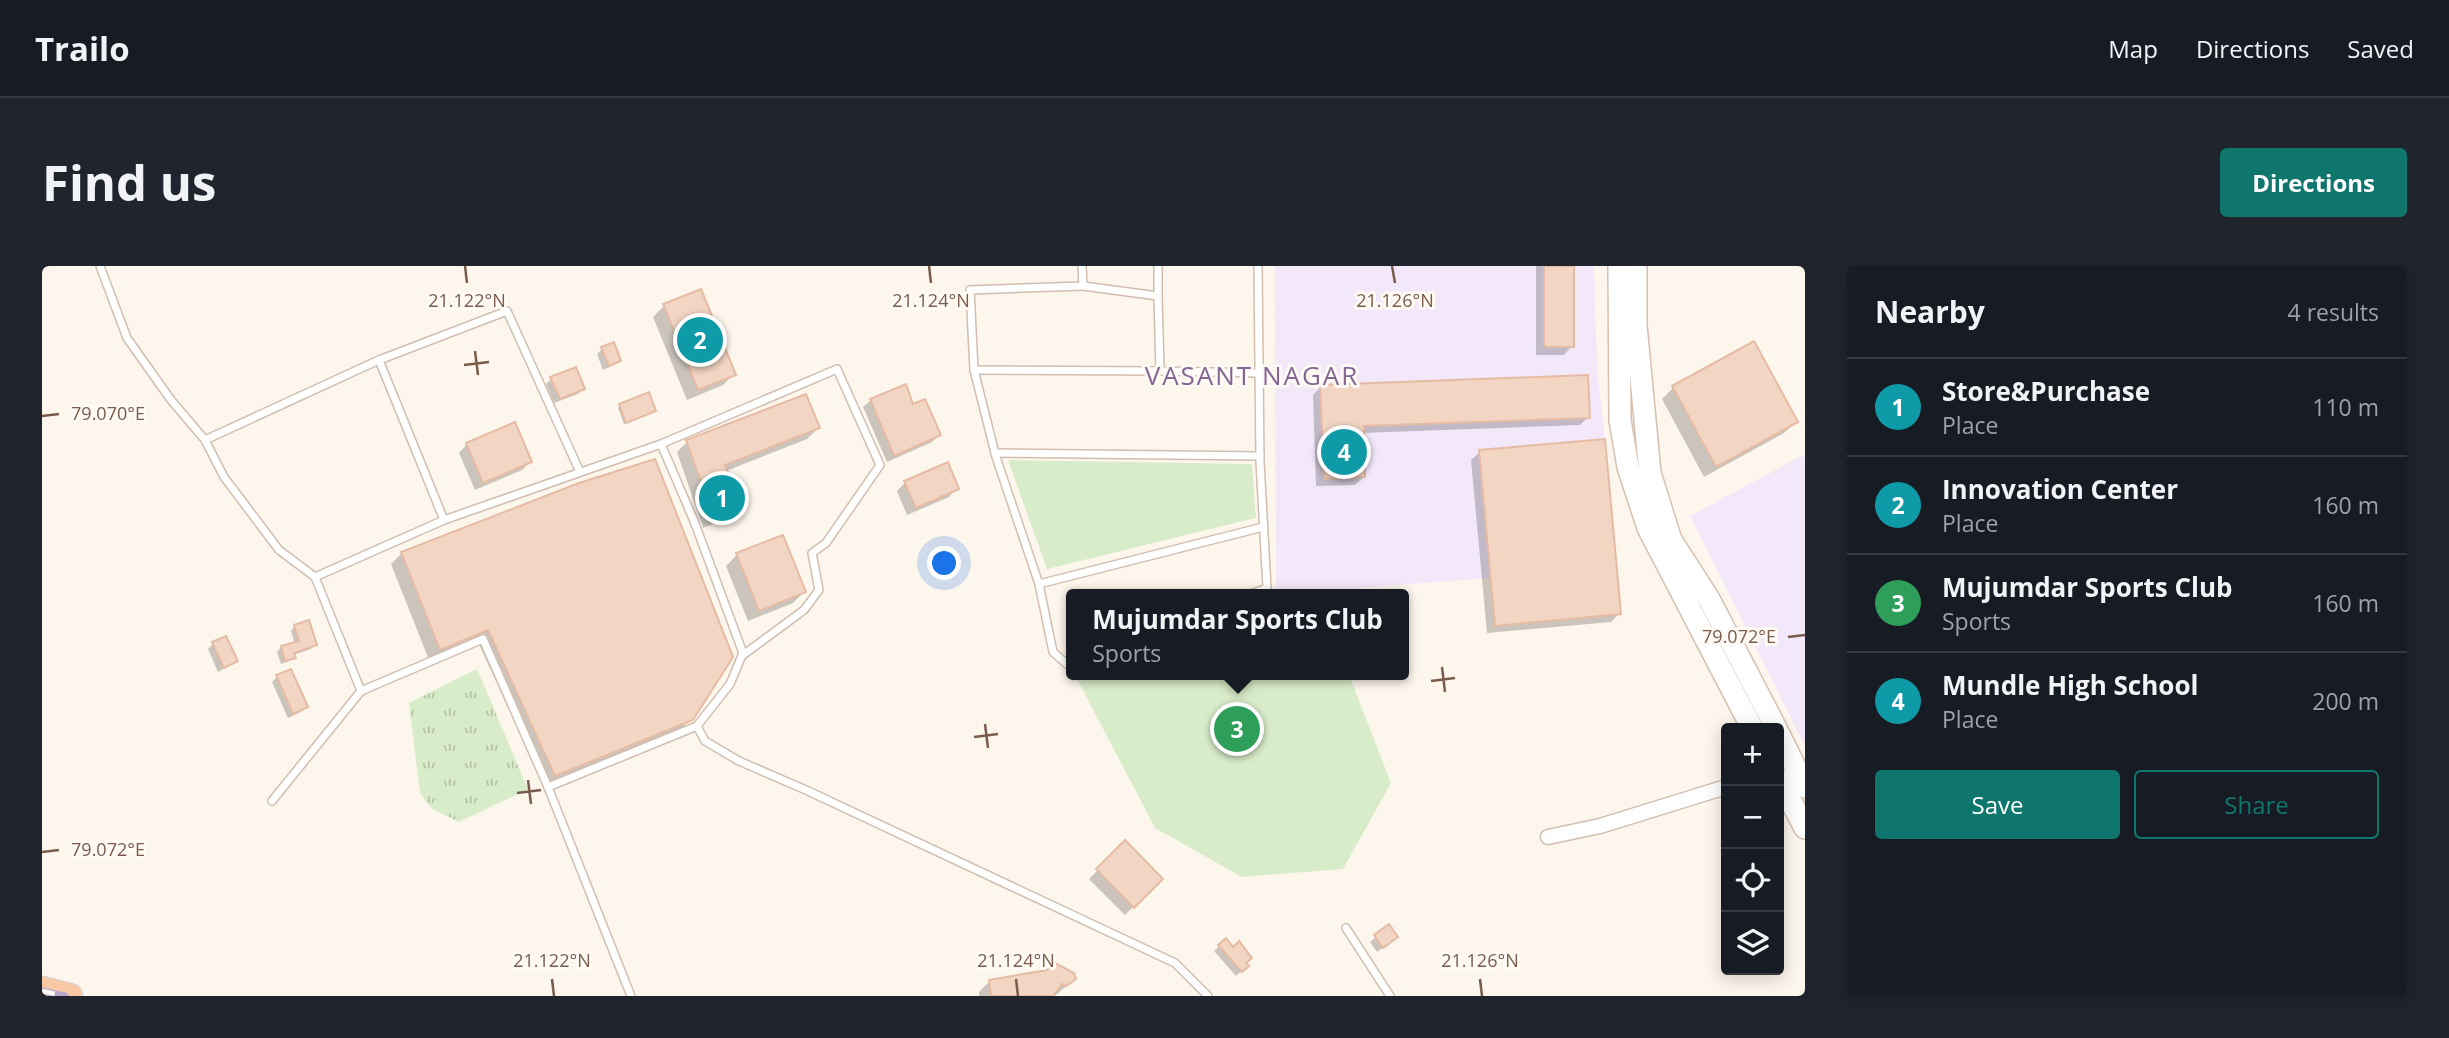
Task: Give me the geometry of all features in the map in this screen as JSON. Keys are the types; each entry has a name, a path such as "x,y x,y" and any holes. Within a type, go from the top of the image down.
{"highway":[{"path":"42,989 70,996"}],"main road":[{"path":"1619,266 1620,420 1628,467 1648,528 1749,723"},
{"path":"1636,266 1636,325 1650,473 1671,540 1709,599 1773,723"},
{"path":"1784,744 1805,787"},
{"path":"1783,786 1805,828"}],"street":[{"path":"1548,837 1600,826 1721,789"}],"lane":[{"path":"100,266 127,338 171,400 205,440 224,477 279,550 315,577 361,691"},
{"path":"1082,266 1083,286"},
{"path":"1158,266 1160,372"},
{"path":"1258,266 1260,456 1267,588 1264,589"},
{"path":"1066,664 1053,652 1039,584 995,453 974,370 970,290 1083,286 1158,296"},
{"path":"205,440 379,360 507,311 580,472"},
{"path":"379,360 444,520"},
{"path":"315,577 444,520 661,444 836,369 880,466 826,543 812,553 819,590 804,610 744,655 730,684 697,726 548,787"},
{"path":"974,370 1260,373"},
{"path":"661,444 694,521 744,655"},
{"path":"995,453 1260,456"},
{"path":"1039,584 1264,527"},
{"path":"272,801 361,691 483,639 548,787 631,996"},
{"path":"697,726 705,741 739,761 1175,963 1208,996"},
{"path":"1346,929 1390,996"}],"shaded area":[{"path":"1275,266 1594,266 1597,368 1605,439 1479,450 1491,578 1343,589 1276,589"},
{"path":"1805,454 1805,746 1690,516"}],"green space":[{"path":"1008,460 1252,464 1256,518 1047,569"},
{"path":"477,669 528,789 459,822 432,809 420,793 409,703"},
{"path":"1078,680 1351,680 1391,783 1343,869 1242,877 1155,828"}],"building":[{"path":"1544,266 1574,266 1574,347 1544,347"},
{"path":"701,289 736,375 698,390 663,304"},
{"path":"1754,341 1798,422 1716,467 1672,386"},
{"path":"614,342 621,361 609,366 601,347"},
{"path":"576,367 585,389 560,399 550,377"},
{"path":"1588,375 1590,418 1364,426 1365,477 1324,479 1320,385"},
{"path":"906,384 913,404 925,399 941,435 894,456 870,399"},
{"path":"649,392 656,411 626,423 619,404"},
{"path":"806,394 820,428 725,465 742,507 714,518 686,440"},
{"path":"515,422 532,462 483,483 466,443"},
{"path":"1605,439 1621,614 1495,626 1479,450"},
{"path":"655,459 733,657 693,720 555,776 488,630 440,650 401,552 579,483"},
{"path":"948,462 959,489 916,508 904,481"},
{"path":"783,535 806,592 759,611 736,553"},
{"path":"309,620 317,645 294,653 296,658 285,661 281,646 299,641 294,625"},
{"path":"226,636 238,661 224,668 212,642"},
{"path":"291,669 308,707 293,714 276,675"},
{"path":"1125,840 1163,879 1134,908 1096,869"},
{"path":"1389,924 1398,937 1383,948 1374,935"},
{"path":"1226,938 1233,947 1239,941 1252,958 1246,963 1249,966 1242,972 1218,945"},
{"path":"1055,963 1074,973 1076,979 1066,986 1062,984 1053,996 991,996 989,980 1047,970"}],"railway":[{"path":"42,991 65,996"}],"place":[{"name":"Innovation Center","path":"700,340"},
{"name":"Mundle High School","path":"1344,452"},
{"name":"Store&Purchase","path":"722,498"},
{"name":"Mujumdar Sports Club","path":"1237,729"}],"district":[{"name":"VASANT NAGAR","path":"1252,376"}]}
